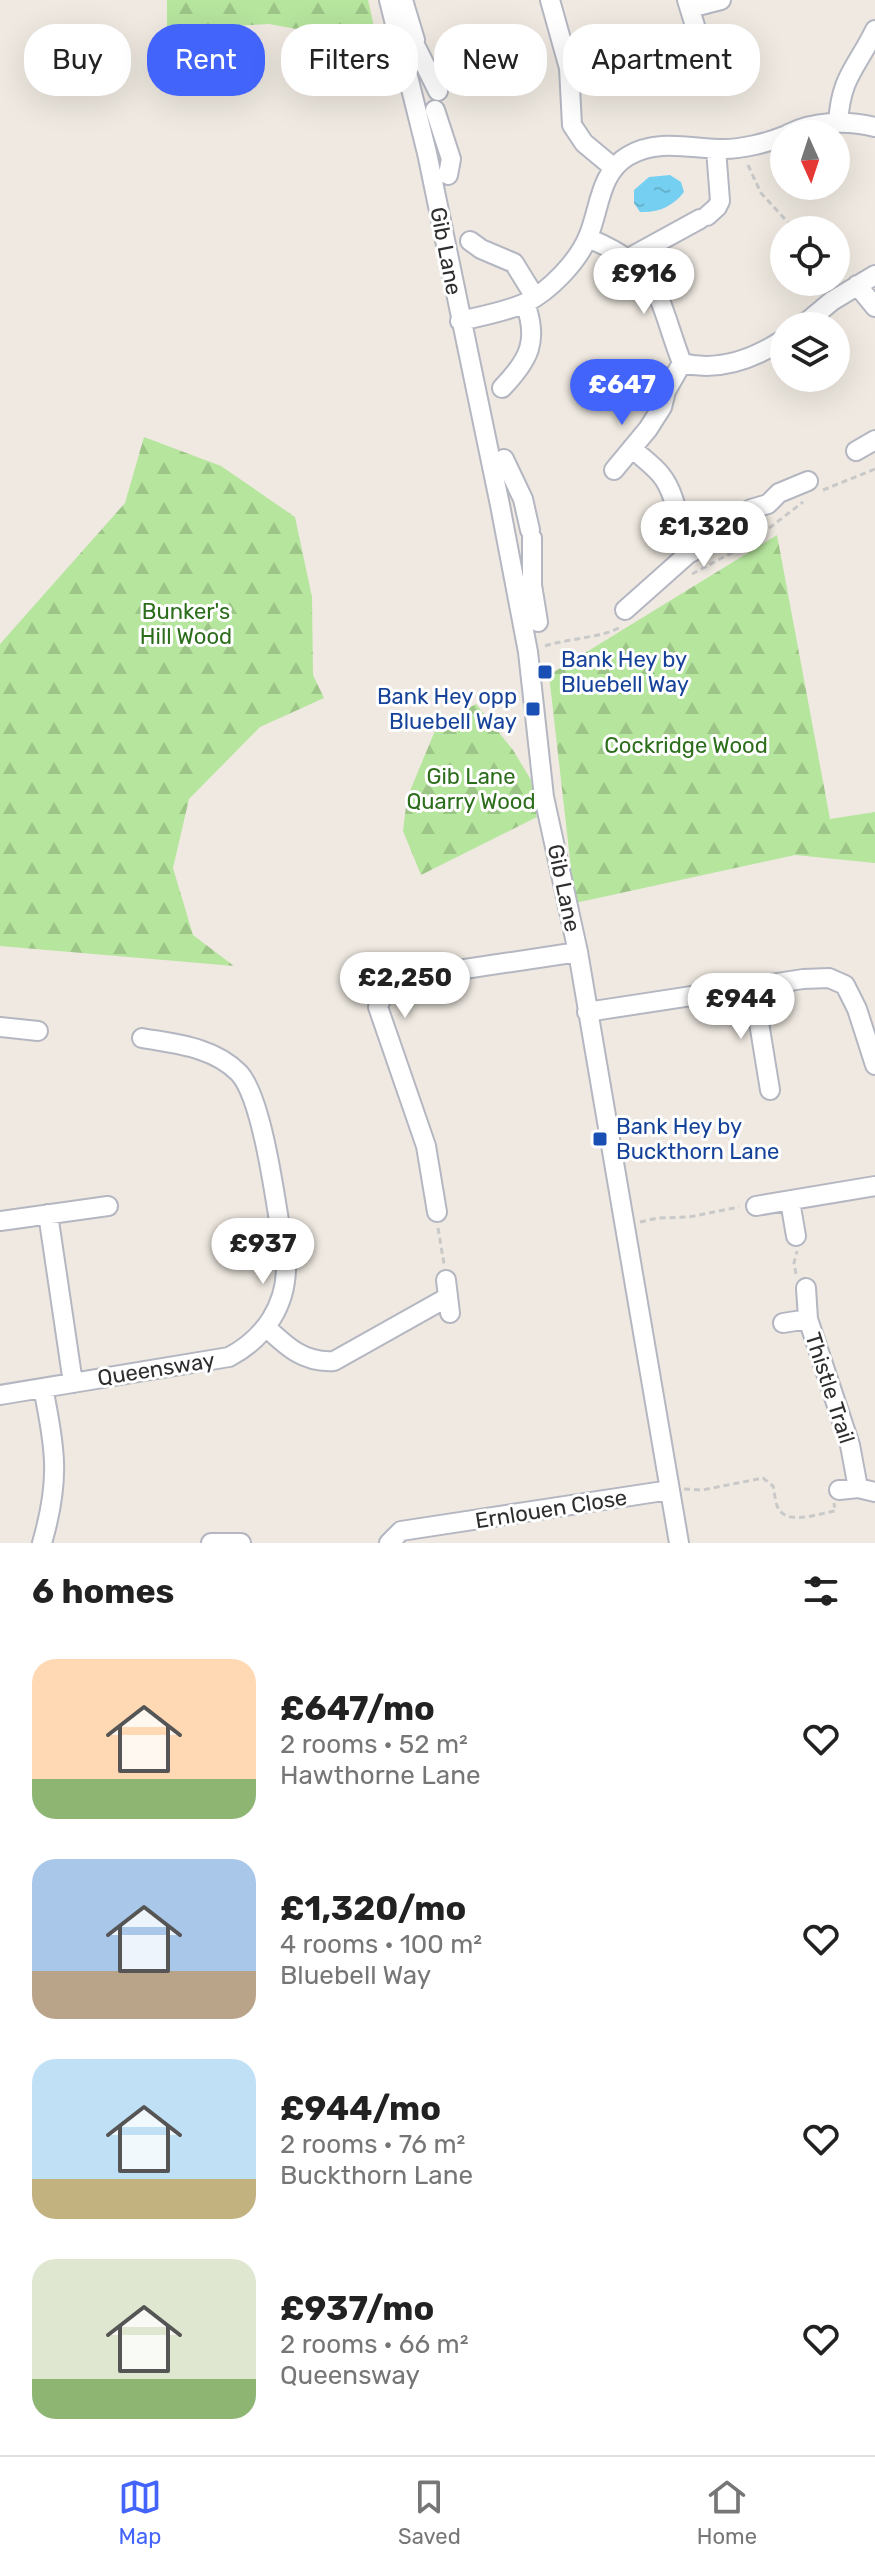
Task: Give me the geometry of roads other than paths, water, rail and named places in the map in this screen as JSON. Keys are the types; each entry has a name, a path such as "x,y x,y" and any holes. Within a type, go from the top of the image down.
{"street":[{"name":"Gib Lane","path":"389,0 402,24"},
{"path":"403,0 404,24"},
{"path":"550,0 569,68 572,125 584,143 614,168"},
{"path":"694,24 688,4 721,0"},
{"path":"838,120 847,75 875,30"},
{"path":"418,47 436,85 418,84"},
{"name":"Gib Lane","path":"413,96 528,652 544,797 578,952 679,1543"},
{"path":"435,110 449,149 451,166 448,175"},
{"path":"850,122 875,127"},
{"path":"460,321 530,300 570,264 588,238 605,182 614,168 629,155 666,144 716,149 770,139"},
{"path":"427,153 449,149"},
{"path":"629,258 717,207 720,201 716,149"},
{"path":"588,238 629,258 649,278 666,313 682,363 666,391 662,407 614,470"},
{"path":"470,241 514,263 530,300 532,323 529,348 516,373 502,388"},
{"path":"819,312 875,275"},
{"path":"857,285 875,307"},
{"path":"682,363 701,367 729,364 770,346"},
{"path":"856,451 875,440"},
{"path":"632,448 660,474 669,489 679,532 688,554"},
{"path":"504,459 523,499 531,534 538,622"},
{"path":"625,616 680,572 688,554 715,540 751,509 768,504 779,493 814,486"},
{"path":"500,505 523,499"},
{"path":"511,567 531,564"},
{"path":"437,1212 426,1146 378,1007 384,992 445,972 578,952"},
{"path":"587,1012 753,986 829,978 845,985 857,1009 875,1065"},
{"path":"753,986 770,1090"},
{"path":"0,1027 38,1031"},
{"name":"Queensway","path":"0,1395 229,1357 266,1327 281,1303 286,1264 254,1098 239,1073 222,1060 192,1047 142,1039"},
{"path":"756,1206 875,1186"},
{"path":"790,1201 796,1236"},
{"path":"0,1221 108,1206"},
{"path":"48,1214 73,1383"},
{"name":"Thistle Trail","path":"806,1288 808,1319 867,1490 839,1490"},
{"path":"266,1327 300,1356 322,1362 334,1361 448,1297"},
{"path":"783,1323 808,1319"},
{"path":"42,1543 53,1504 55,1447 43,1388"},
{"name":"Ernlouen Close","path":"389,1543 401,1531 670,1490"},
{"path":"211,1543 241,1543"}],"water":[{"path":"670,175 681,182 684,192 665,208 640,212 634,203 634,190 649,177"}],"place":[{"name":"Bank Hey by Bluebell Way","path":"545,672"},
{"name":"Bank Hey opp Bluebell Way","path":"533,709"},
{"name":"Bank Hey by Buckthorn Lane","path":"600,1139"}],"park label":[{"name":"Bunker's Hill Wood","path":"186,624"},
{"name":"Cockridge Wood","path":"686,745"},
{"name":"Gib Lane Quarry Wood","path":"471,788"}]}
